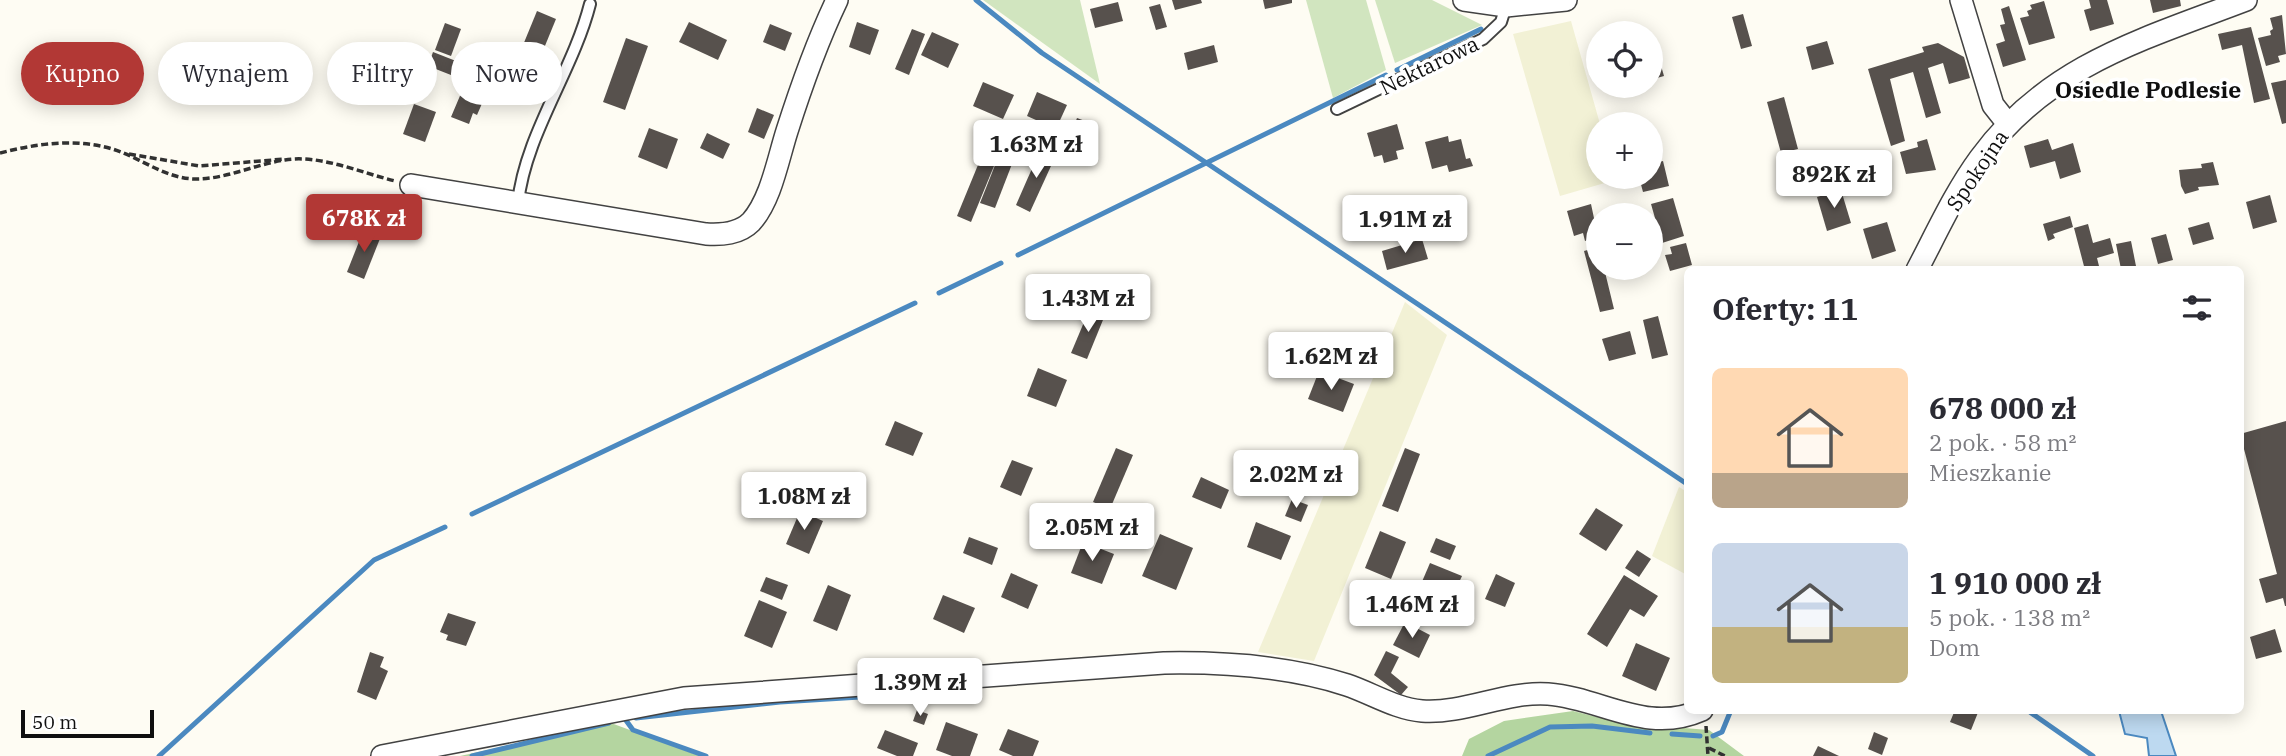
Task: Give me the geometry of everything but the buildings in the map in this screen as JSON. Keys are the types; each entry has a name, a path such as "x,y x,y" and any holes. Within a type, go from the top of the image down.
{"street":[{"path":"411,185 706,234 719,235 742,229 751,221 764,200 794,108 837,0"},
{"name":"Nektarowa","path":"1464,0 1506,6 1566,0"},
{"path":"1961,0 1993,105 2008,124"},
{"name":"Spokojna","path":"1919,266 1965,180 2008,124 2041,94 2089,62 2246,0"},
{"path":"382,756 684,698 1151,663 1201,662 1286,671 1346,685 1421,711 1452,710 1514,696 1549,694 1656,719 1704,717"}],"lane":[{"path":"517,202 523,172 583,30 590,4"},
{"name":"Nektarowa","path":"1337,109 1483,39 1501,22 1506,6"}],"path":[{"path":"0,153 46,144 100,146 200,166 254,159 289,159 331,164 411,185"},
{"path":"121,152 174,176 196,179 218,177 289,159"},
{"path":"1704,717 1709,756"},
{"path":"1709,748 1725,756"}],"green space":[{"path":"983,0 1080,0 1100,84"},
{"path":"1306,0 1366,0 1386,70 1333,98"},
{"path":"1375,0 1432,0 1482,25 1395,63"},
{"path":"1571,21 1586,74 1586,98 1593,98 1597,112 1586,112 1586,188 1560,196 1513,34"},
{"path":"1405,302 1447,335 1314,661 1258,652"},
{"path":"1679,487 1684,490 1684,573 1652,556"},
{"path":"1573,711 1621,723 1709,730 1744,756 1462,756 1469,739 1504,721"},
{"path":"611,723 700,756 460,756"}],"water":[{"path":"2120,714 2162,714 2176,756 2149,756 2147,738 2125,734"}],"waterway":[{"path":"976,0 1042,53 1684,482"},
{"path":"1397,70 1481,29"},
{"path":"1018,255 1386,75"},
{"path":"939,293 1001,263"},
{"path":"472,514 915,303"},
{"path":"159,756 374,560 445,527"},
{"path":"636,718 780,702 940,692"},
{"path":"1713,736 1722,732 1729,714"},
{"path":"2033,714 2093,756"},
{"path":"625,719 633,730 706,756"},
{"path":"472,756 609,723"},
{"path":"1488,756 1550,727 1592,726 1650,733"},
{"path":"1672,734 1700,736"}],"district":[{"name":"Osiedle Podlesie","path":"2148,89"}]}
